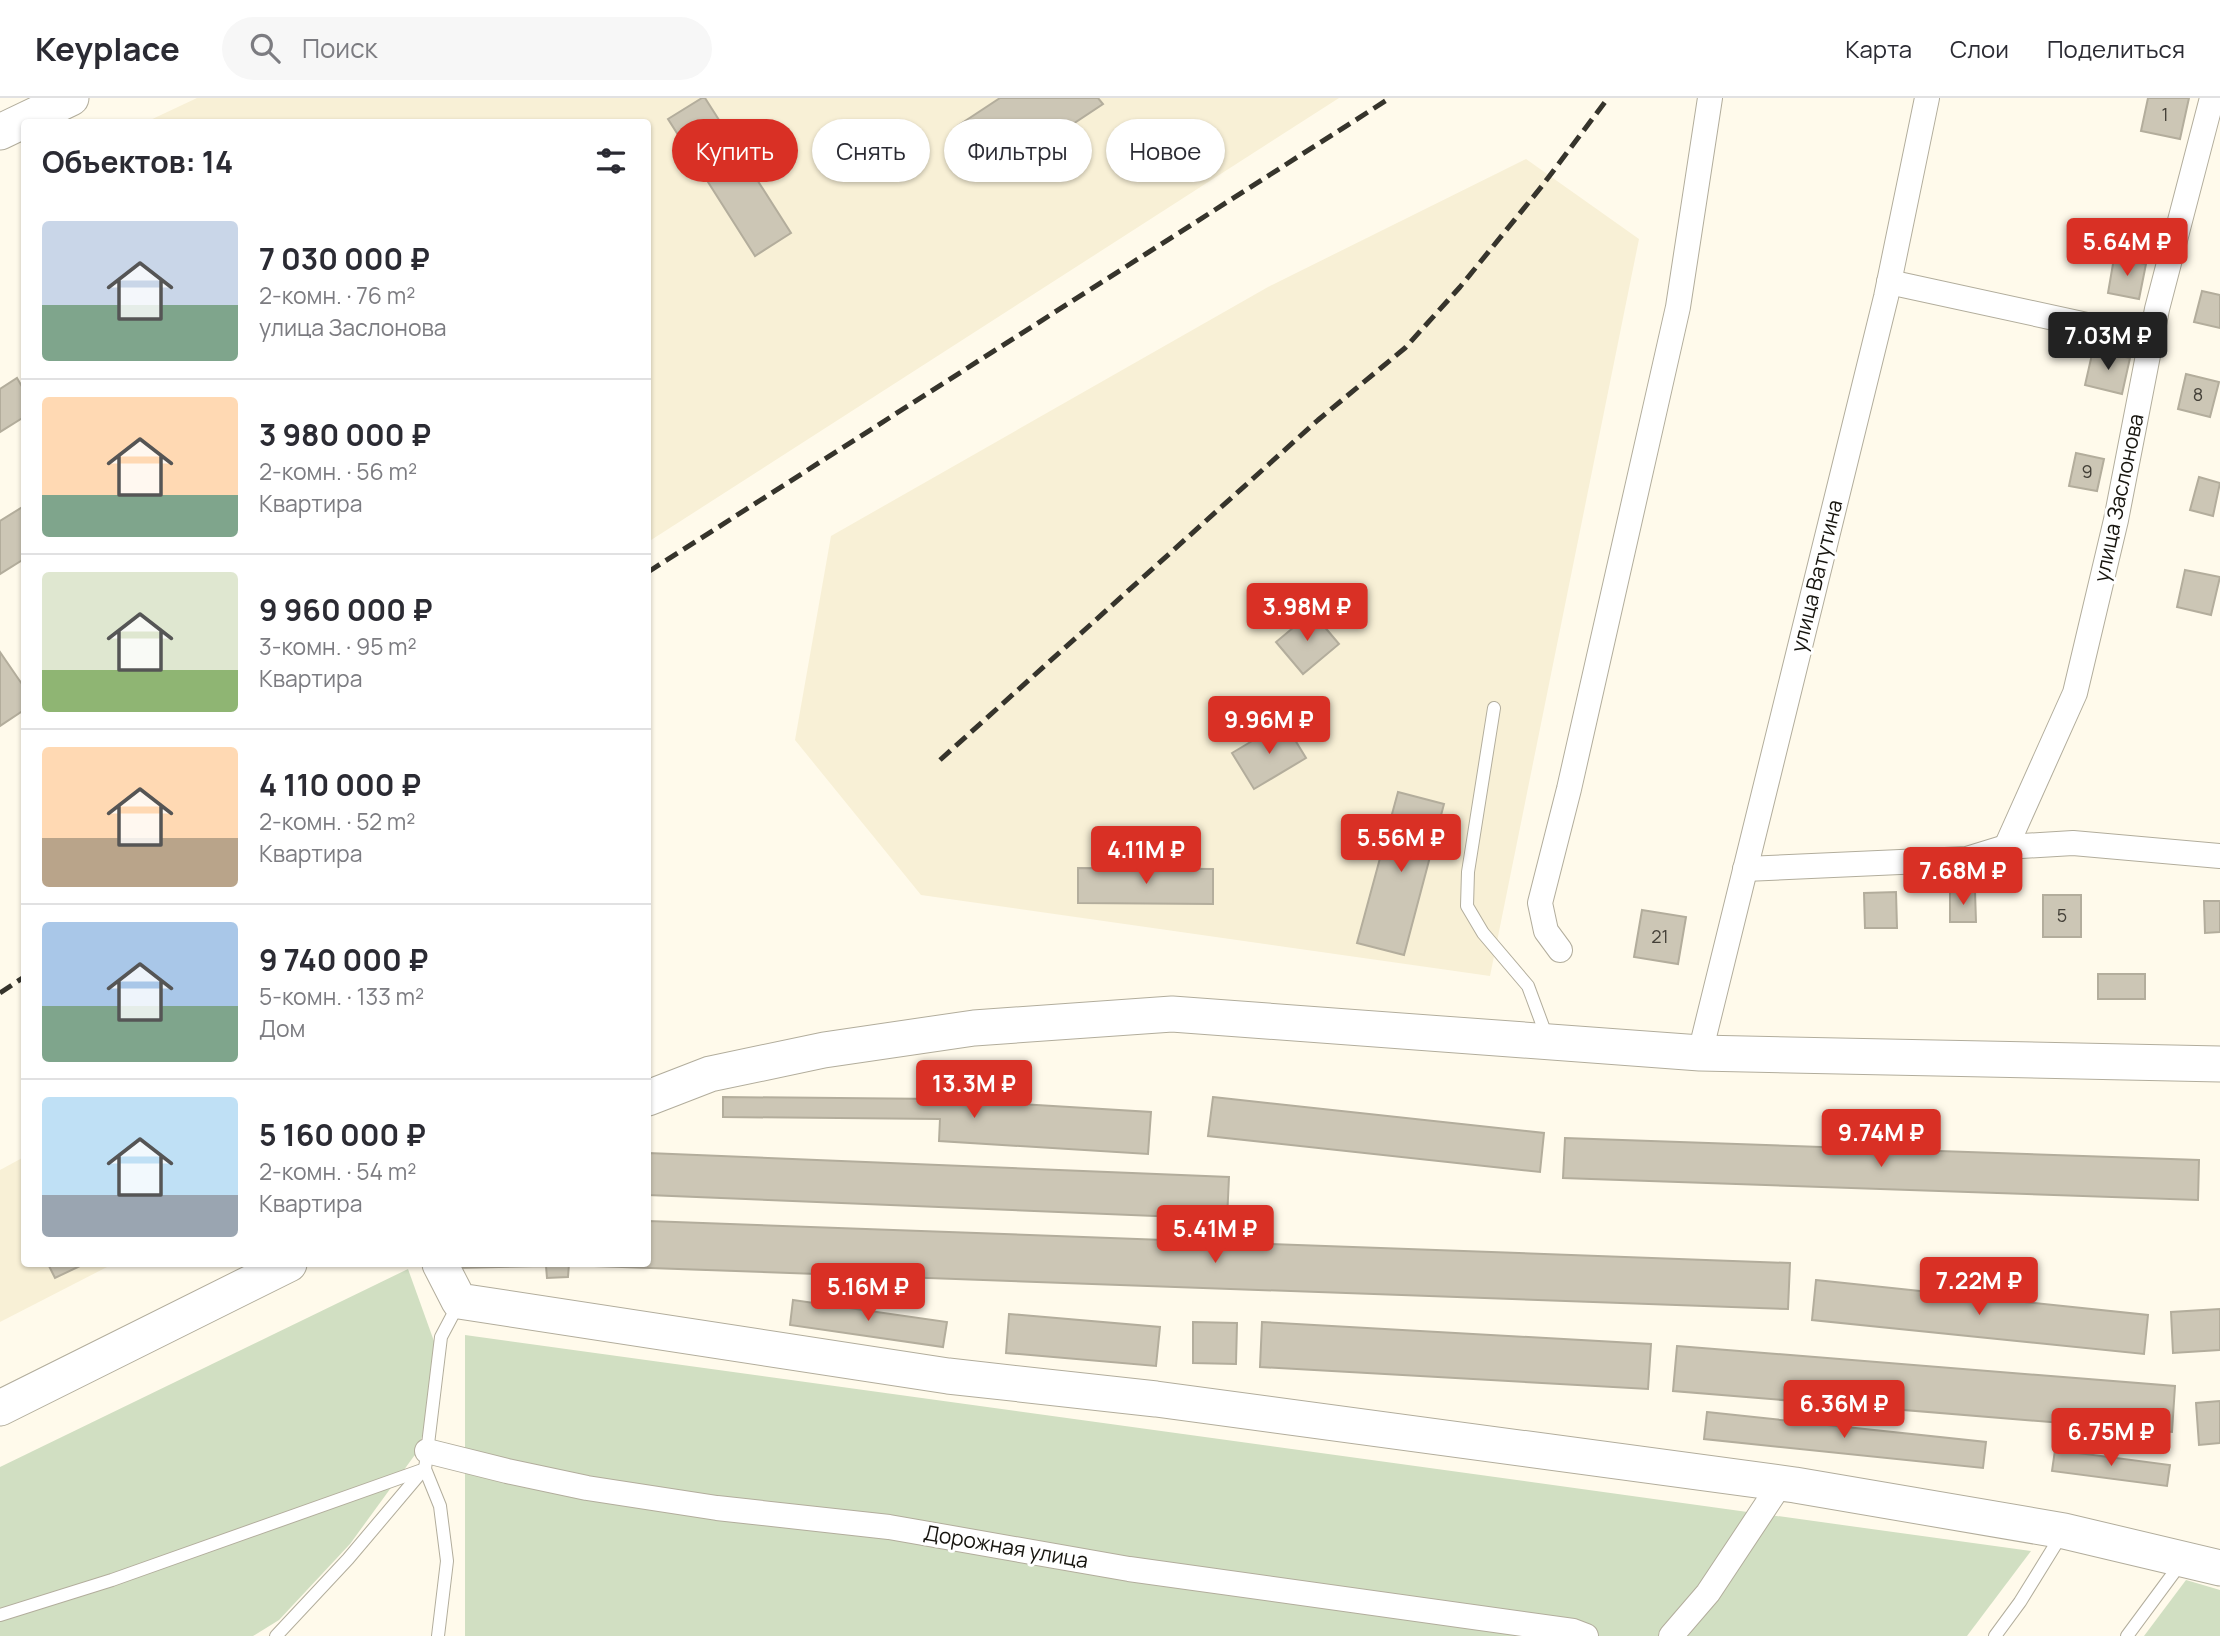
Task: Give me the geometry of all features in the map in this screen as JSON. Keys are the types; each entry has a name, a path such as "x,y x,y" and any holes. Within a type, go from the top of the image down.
{"street":[{"path":"1560,950 1546,931 1540,903 1569,789 1678,307 1710,98"},
{"name":"улица Ватутина","path":"1700,1053 1889,282 1927,98"},
{"name":"улица Заслонова","path":"2006,847 2075,693 2116,520 2151,339 2212,98"},
{"path":"32,119 60,108"},
{"path":"0,132 21,124"},
{"path":"1889,282 2151,339"},
{"path":"1745,869 1968,859 2006,847 2073,843 2220,856"},
{"path":"651,1097 710,1074 824,1051 974,1028 1172,1014 1700,1053 2220,1064"},
{"path":"0,1408 283,1267"},
{"path":"442,1267 459,1301 948,1376 1156,1399 1781,1483 2064,1531 2220,1568"},
{"name":"Дорожная улица","path":"426,1460 507,1471 587,1488 717,1508 889,1527 1129,1569 1573,1631 1586,1636"},
{"path":"1671,1636 1708,1593 1781,1483"}],"lane":[{"path":"1494,708 1468,872 1467,906 1483,933 1528,986 1550,1043"},
{"path":"438,1636 447,1561 440,1506 426,1460 441,1337 459,1301"},
{"path":"0,1615 112,1580 426,1460"},
{"path":"276,1636 348,1559 426,1460"},
{"path":"1995,1636 2020,1602 2064,1531"},
{"path":"2127,1636 2184,1559"}],"shaded area":[{"path":"197,98 1339,98 1225,171 1225,119 1106,119 1106,182 1208,182 651,540 651,119 152,119"},
{"path":"1526,159 1639,239 1490,976 921,895 795,740 831,536 1268,287"},
{"path":"21,1159 21,1267 107,1267 0,1322 0,1170"}],"green space":[{"path":"408,1269 444,1369 417,1452 350,1544 279,1620 253,1636 0,1636 0,1467"},
{"path":"465,1335 2031,1551 1967,1636 465,1636"},
{"path":"2186,1580 2220,1590 2220,1636 2144,1636"}],"building":[{"path":"705,98 718,119 672,119 672,125 668,119"},
{"path":"1000,98 1098,98 1103,104 1080,119 968,119"},
{"path":"2148,98 2189,98 2180,139 2141,131"},
{"path":"708,182 759,182 791,233 755,256"},
{"path":"2114,258 2146,264 2139,299 2108,293"},
{"path":"2202,291 2220,295 2220,328 2194,322"},
{"path":"2093,350 2130,358 2122,394 2085,385"},
{"path":"2186,374 2219,382 2210,417 2178,409"},
{"path":"17,378 21,385 21,419 0,432 0,389"},
{"path":"2076,453 2104,459 2097,491 2069,486"},
{"path":"2199,477 2220,483 2213,516 2190,510"},
{"path":"21,508 21,561 0,574 0,521"},
{"path":"2185,570 2220,577 2211,615 2177,607"},
{"path":"1312,612 1339,644 1303,674 1276,642"},
{"path":"0,652 21,683 21,712 0,726"},
{"path":"1284,722 1306,758 1254,789 1232,753"},
{"path":"1398,792 1444,804 1404,955 1357,943"},
{"path":"1078,868 1213,869 1213,904 1078,903"},
{"path":"1975,891 1976,922 1950,922 1950,892"},
{"path":"1896,892 1897,928 1865,928 1864,893"},
{"path":"2043,895 2081,895 2081,937 2043,937"},
{"path":"2204,901 2220,901 2220,932 2205,933"},
{"path":"1642,910 1686,917 1678,964 1634,957"},
{"path":"2098,974 2145,974 2145,999 2098,999"},
{"path":"723,1097 941,1099 1151,1112 1148,1154 939,1141 940,1119 723,1117"},
{"path":"1213,1097 1544,1133 1540,1172 1208,1136"},
{"path":"1565,1138 2199,1160 2198,1200 1563,1178"},
{"path":"651,1153 1229,1177 1227,1219 651,1195"},
{"path":"651,1221 1790,1263 1788,1309 623,1267 651,1267"},
{"path":"50,1267 78,1267 55,1278"},
{"path":"546,1267 569,1267 568,1277 547,1278"},
{"path":"1816,1280 2148,1315 2144,1354 1812,1320"},
{"path":"793,1300 947,1322 943,1347 790,1325"},
{"path":"2220,1309 2220,1350 2173,1353 2171,1312"},
{"path":"1009,1314 1160,1327 1156,1366 1006,1353"},
{"path":"1193,1322 1237,1323 1236,1364 1193,1363"},
{"path":"1262,1322 1651,1344 1648,1389 1260,1367"},
{"path":"1677,1346 2175,1386 2172,1432 1673,1391"},
{"path":"2220,1401 2220,1443 2199,1445 2196,1403"},
{"path":"1707,1412 1986,1442 1983,1468 1704,1439"},
{"path":"2055,1450 2170,1465 2167,1486 2052,1471"}],"railway":[{"path":"651,570 1390,98"},
{"path":"940,760 1318,420 1405,348 1460,287 1542,186 1608,98"},
{"path":"0,993 21,979"}]}
